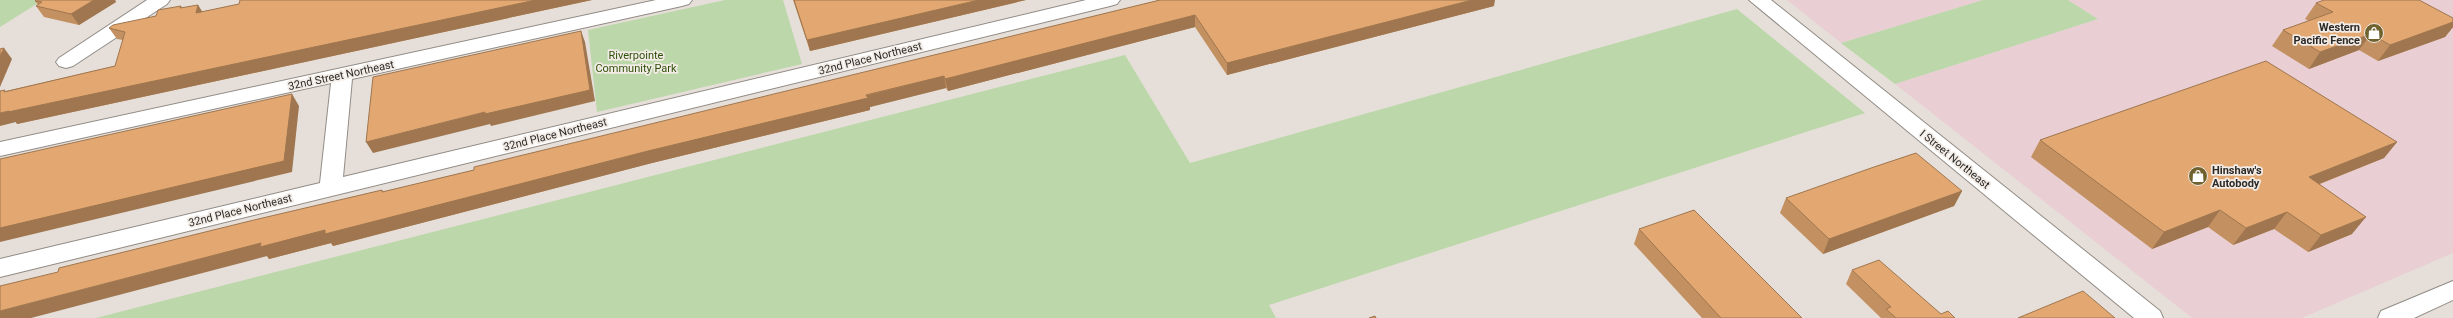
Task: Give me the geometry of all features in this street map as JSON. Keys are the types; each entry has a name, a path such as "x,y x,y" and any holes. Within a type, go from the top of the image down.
{"street":[{"path":"66,62 160,0"},
{"name":"32nd Street Northeast","path":"0,149 682,0"},
{"name":"32nd Place Northeast","path":"0,268 1083,3 1110,0"},
{"name":"I Street Northeast","path":"1759,0 2151,318"},
{"path":"331,188 342,74"},
{"path":"2390,318 2453,290"}],"shaded area":[{"path":"1787,0 1983,0 1841,43"},
{"path":"2068,0 2453,0 2453,253 2302,318 2192,318 1895,84 2098,19"}],"green space":[{"path":"0,0 43,0 0,27"},
{"name":"Riverpointe Community Park","path":"725,0 783,0 802,64 597,112 588,30"},
{"path":"1983,0 2068,0 2098,19 1895,84 1841,43"},
{"path":"1737,9 1865,113 1269,305 1276,318 96,318 1125,55 1190,163"}],"building":[{"path":"94,0 71,14 36,6 42,2 35,1"},
{"path":"240,0 536,0 0,113 0,91 5,90 4,92 115,66 125,32 109,28 113,25 156,16 158,10 198,5 196,13 239,4"},
{"path":"794,0 979,0 807,40"},
{"path":"1160,0 1472,0 1227,63 1195,15 945,79 944,76 866,95 868,98 648,151 325,234 325,230 260,247 261,243 0,311 0,286 58,272 59,268 254,220 474,170 474,167"},
{"name":"Western Pacific Fence","path":"2324,0 2419,0 2453,18 2453,22 2390,45 2371,34 2320,52 2283,30 2333,12 2316,3"},
{"path":"581,31 590,90 485,114 485,112 366,142 373,77"},
{"path":"4,48 0,56 0,49"},
{"name":"Hinshaw's Autobody","path":"2266,61 2397,142 2309,177 2366,217 2321,235 2287,212 2246,228 2220,210 2164,232 2040,140"},
{"path":"292,94 284,161 0,228 0,159"},
{"path":"1916,153 1962,191 1829,239 1786,198 1874,167"},
{"path":"1694,210 1802,318 1721,318 1639,229"},
{"path":"1879,260 1941,314 1948,311 1955,318 1896,318 1886,309 1891,307 1852,270"},
{"path":"2083,291 2115,318 2018,318"}],"place":[{"name":"Western Pacific Fence","path":"2374,33"},
{"name":"Hinshaw's Autobody","path":"2198,176"}]}
